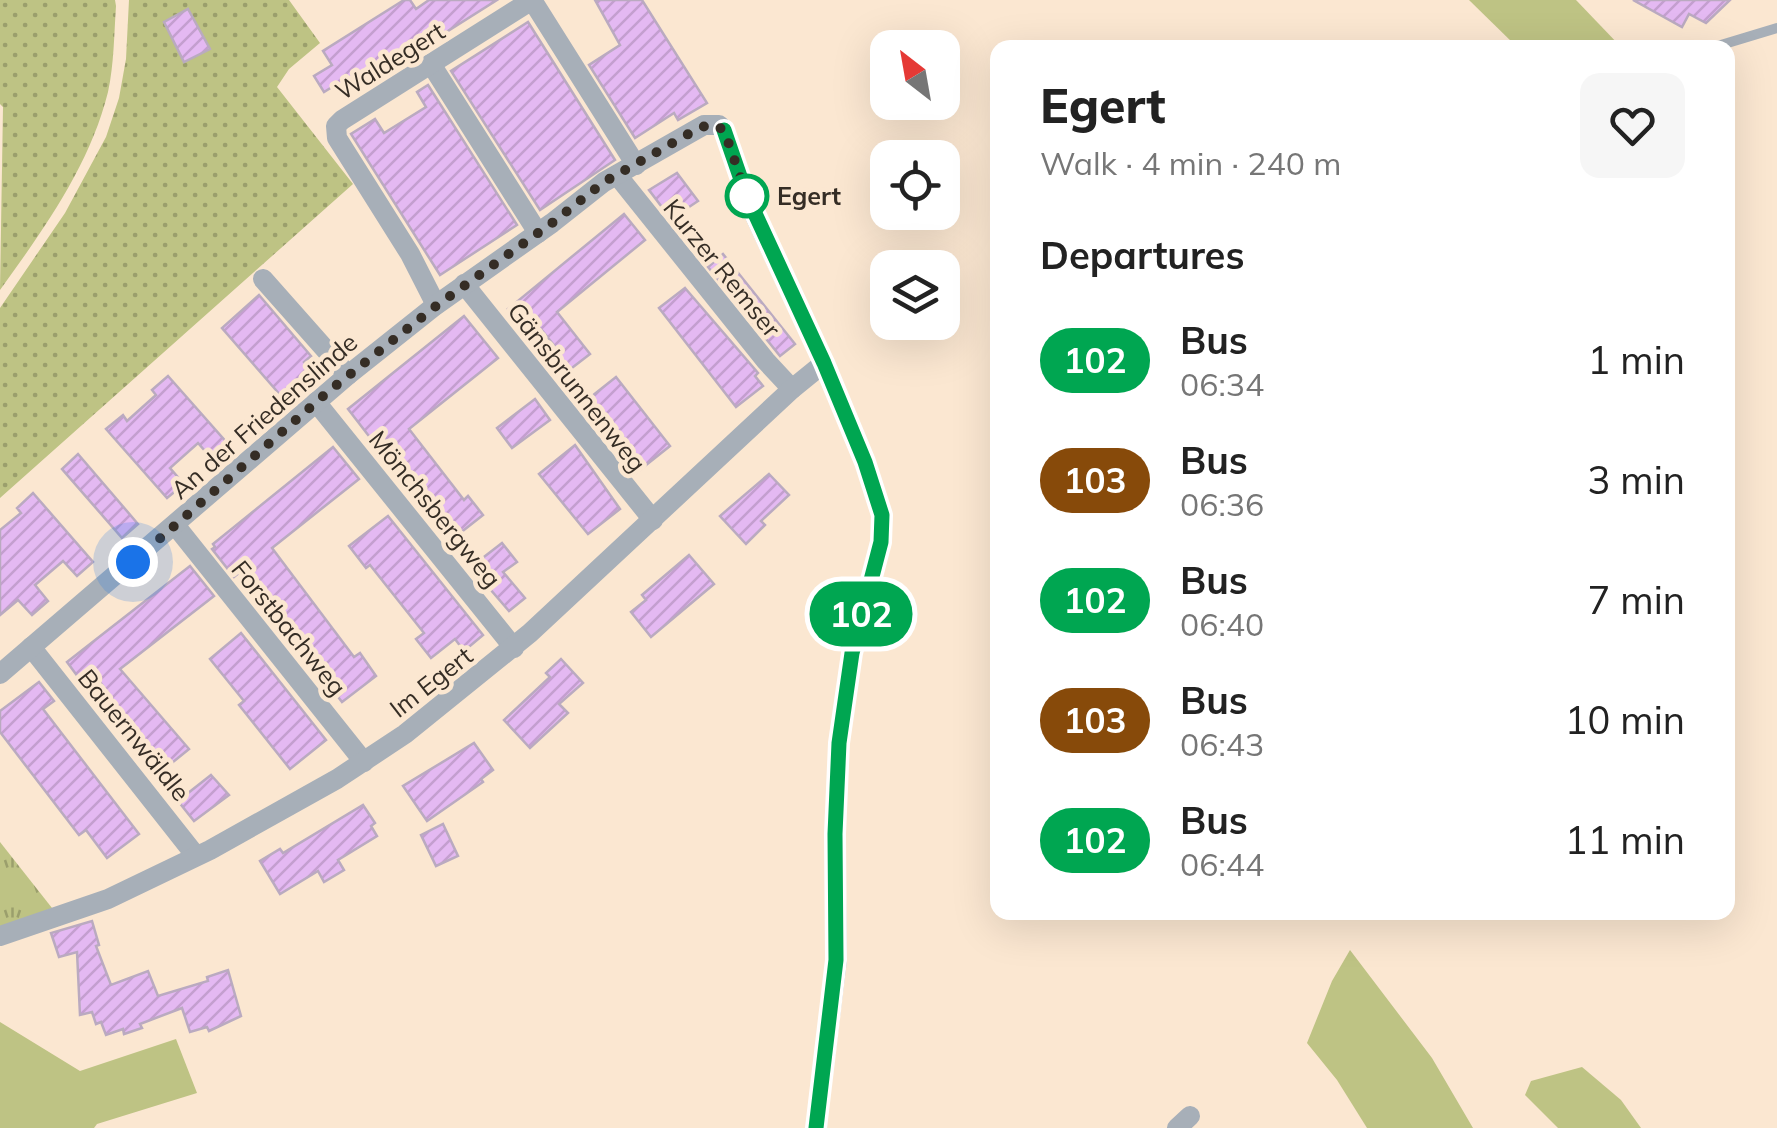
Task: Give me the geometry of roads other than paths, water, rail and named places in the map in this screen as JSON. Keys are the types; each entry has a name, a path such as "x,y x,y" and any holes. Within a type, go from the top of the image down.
{"street":[{"name":"Waldegert","path":"436,306 410,254 335,134 342,120 532,0 627,170"},
{"path":"430,64 538,234"},
{"name":"An der Friedenslinde","path":"0,674 348,375 464,284 627,170 704,125 716,124 724,130 746,194 824,363"},
{"name":"Kurzer Remser","path":"627,170 766,361 792,389"},
{"path":"263,279 348,375"},
{"name":"Gänsbrunnenweg","path":"464,284 652,520"},
{"path":"816,1128 836,960 835,834 841,725 852,653 882,528 878,494 824,363"},
{"name":"Im Egert","path":"0,936 108,899 245,832 364,762 428,718 514,648 824,363"},
{"name":"Mönchsbergweg","path":"316,402 514,648"},
{"name":"Forstbachweg","path":"175,525 364,762"},
{"name":"Bauernwäldle","path":"31,647 196,856"}],"lane":[{"path":"1735,41 1777,28"}],"place":[{"name":"Egert","path":"747,196"}]}
